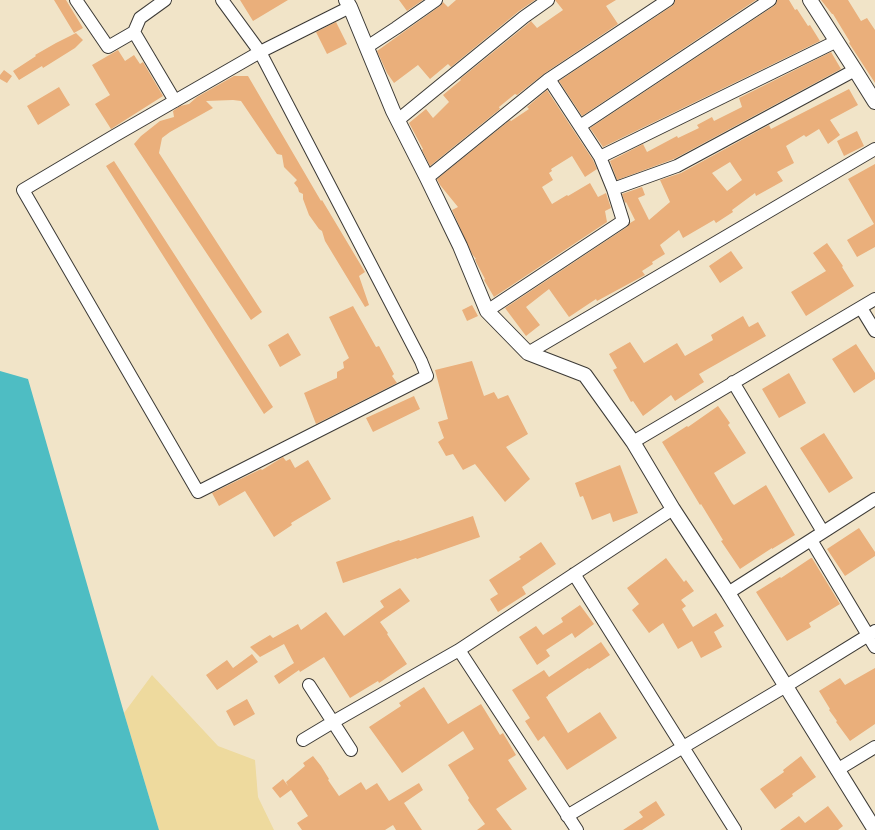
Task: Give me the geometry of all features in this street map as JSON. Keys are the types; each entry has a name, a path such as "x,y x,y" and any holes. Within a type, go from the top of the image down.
{"street":[{"path":"76,0 108,47 134,32 140,18 165,0"},
{"path":"222,0 260,52 421,361 427,376 198,492 23,190 260,52 348,3 393,111 460,246 487,311 528,353 585,375 633,442 673,509 728,593 875,830"},
{"path":"366,47 436,0"},
{"path":"398,120 524,17 548,0"},
{"path":"427,178 549,79 668,0"},
{"path":"580,126 770,0"},
{"path":"810,0 875,102"},
{"path":"134,32 175,101"},
{"path":"600,157 836,41"},
{"path":"613,189 677,166 855,70"},
{"path":"487,311 622,220 613,189 600,157 549,79"},
{"path":"528,353 875,149"},
{"path":"633,442 875,299"},
{"path":"861,308 875,331"},
{"path":"733,382 823,532"},
{"path":"728,593 875,498"},
{"path":"303,740 459,650 673,509"},
{"path":"810,540 871,633 875,647"},
{"path":"574,574 736,830"},
{"path":"568,816 786,686 871,633"},
{"path":"459,650 577,830"},
{"path":"309,685 352,750"},
{"path":"837,770 875,747"}],"sand":[{"path":"152,675 218,746 255,760 258,797 274,830 159,830 124,713"}],"water":[{"path":"0,371 28,379 159,830 0,830"}],"building":[{"path":"54,0 66,0 83,28 74,33"},
{"path":"240,0 288,0 253,21"},
{"path":"399,0 423,0 407,11"},
{"path":"456,0 535,0 519,11 451,67 448,64 430,79 418,65 394,83 387,73 377,51 440,6 443,2 448,7"},
{"path":"555,0 616,0 606,6 618,24 545,73 517,95 515,94 499,107 500,109 430,166 409,123 426,109 433,118 449,102 443,95 461,80 460,79 531,21 537,28 563,10"},
{"path":"675,0 756,0 582,116 559,81 672,6"},
{"path":"777,0 789,0 808,26 810,25 820,41 603,147 590,128 774,6"},
{"path":"821,0 848,0 861,21 867,18 875,30 875,83 849,43 850,42 833,14"},
{"path":"336,22 347,44 327,54 316,32"},
{"path":"76,33 83,40 75,48 43,68 42,66 19,80 13,71 36,56 35,55"},
{"path":"118,50 125,61 134,55 140,64 143,62 163,96 111,129 95,104 110,95 92,65"},
{"path":"831,52 841,69 674,159 617,180 610,161 643,144 647,152 677,136 678,138 699,128 697,125 712,117 714,121 742,107 739,98"},
{"path":"4,70 12,76 7,83 0,79 0,75"},
{"path":"234,76 248,76 321,201 322,200 365,272 359,276 369,305 365,307 325,241 322,231 309,215 303,199 303,194 299,192 294,183 297,180 284,167 282,155 277,154 241,101 206,101 213,108 162,138 159,153 262,312 251,320 134,144 141,136 160,121 174,117 173,111 180,106 189,104 197,97"},
{"path":"59,87 70,105 38,125 27,106"},
{"path":"849,89 858,105 830,120 840,135 828,144 819,129 806,137 804,135 786,146 794,163 777,172 783,181 756,196 755,193 732,210 733,212 716,223 714,220 683,238 679,230 660,245 665,254 652,262 653,264 642,271 645,275 597,301 596,299 569,317 549,289 526,307 540,325 526,336 505,308 627,227 635,220 626,202 625,203 622,194 642,187 645,195 638,198 649,220 670,202 660,180 681,173 769,125 771,129","holes":["730,162 742,180 727,191 712,173"]},
{"path":"547,90 593,160 597,169 585,177 572,156 551,169 552,171 549,173 553,180 542,187 552,204 590,183 598,197 606,193 611,208 605,211 607,222 494,297 484,280 485,279 476,262 476,259 472,254 452,210 458,207 437,179 510,120 511,121 529,109 527,107"},
{"path":"857,131 864,146 844,156 837,141"},
{"path":"114,161 273,407 264,414 106,166"},
{"path":"875,164 875,247 857,257 847,240 874,224 848,179"},
{"path":"827,243 843,266 842,267 854,286 806,316 791,292 826,271 813,253"},
{"path":"731,251 743,268 720,283 709,266"},
{"path":"472,305 478,316 467,321 462,310"},
{"path":"353,306 376,347 379,346 394,374 392,376 397,383 316,424 304,393 337,378 337,372 344,368 343,362 349,358 329,317"},
{"path":"743,316 749,327 758,322 766,336 699,374 704,382 675,401 671,395 643,416 633,401 631,402 613,370 617,368 609,354 630,342 644,363 677,343 685,356 713,340 711,335"},
{"path":"288,333 301,355 280,367 268,345"},
{"path":"856,344 875,373 875,379 854,393 832,359"},
{"path":"472,361 484,396 494,392 498,399 508,395 528,434 506,447 530,479 505,502 475,464 463,470 453,454 446,456 438,442 444,438 438,422 448,419 435,370"},
{"path":"789,373 806,403 779,418 762,389"},
{"path":"414,396 420,409 373,432 366,418"},
{"path":"718,406 730,423 728,425 746,453 714,473 734,505 766,485 795,535 740,569 721,541 723,540 662,442 687,426 688,427"},
{"path":"824,433 853,478 829,493 800,448"},
{"path":"283,457 286,461 290,459 295,468 308,460 331,499 291,523 292,525 274,537 245,491 219,506 212,493 261,469 262,470"},
{"path":"620,465 638,513 613,522 610,513 592,520 583,496 580,497 575,483"},
{"path":"473,516 480,537 343,583 336,562"},
{"path":"859,528 875,552 875,556 845,576 827,549"},
{"path":"541,542 556,564 522,587 526,594 498,612 490,599 498,594 489,580 521,559 519,557"},
{"path":"666,558 684,582 686,580 694,591 681,600 686,606 682,609 693,627 716,613 724,626 714,632 722,647 701,658 692,641 678,649 663,623 649,633 632,610 639,604 627,588"},
{"path":"811,558 840,604 809,623 811,627 787,641 756,592 780,577 781,578"},
{"path":"400,588 410,601 380,622 407,664 379,683 378,681 350,698 324,657 300,672 299,670 279,684 274,676 294,663 284,644 260,657 250,647 270,635 273,638 298,624 301,630 326,612 344,636 384,607 380,601"},
{"path":"580,605 594,624 575,638 572,633 546,650 550,656 537,665 519,637 536,626 543,635 563,622 561,618"},
{"path":"601,642 610,655 589,669 588,668 546,697 568,733 600,712 617,738 567,770 544,736 538,741 525,721 530,718 512,690 544,670 549,677"},
{"path":"252,654 258,662 217,690 206,675 227,660 233,668"},
{"path":"875,668 875,724 850,741 836,722 837,721 829,710 830,709 819,691 840,678 845,685"},
{"path":"424,687 448,724 481,704 500,735 503,733 516,755 508,760 527,789 496,809 512,830 477,830 485,824 468,800 469,798 448,765 474,749 463,731 402,773 369,727 401,706 399,703"},
{"path":"247,699 255,714 234,726 226,711"},
{"path":"313,756 321,766 329,779 328,780 339,796 361,782 366,790 377,783 389,801 419,783 423,790 404,803 422,830 396,830 393,825 385,830 302,830 297,823 308,816 291,790 280,798 272,788 283,779 288,786 286,782 305,766 303,763"},
{"path":"801,756 816,777 792,794 793,796 775,809 760,789 784,772 783,770"},
{"path":"656,801 665,815 642,830 623,830 643,817 639,812"},
{"path":"828,806 843,826 838,830 780,830 799,816 805,823"}]}
